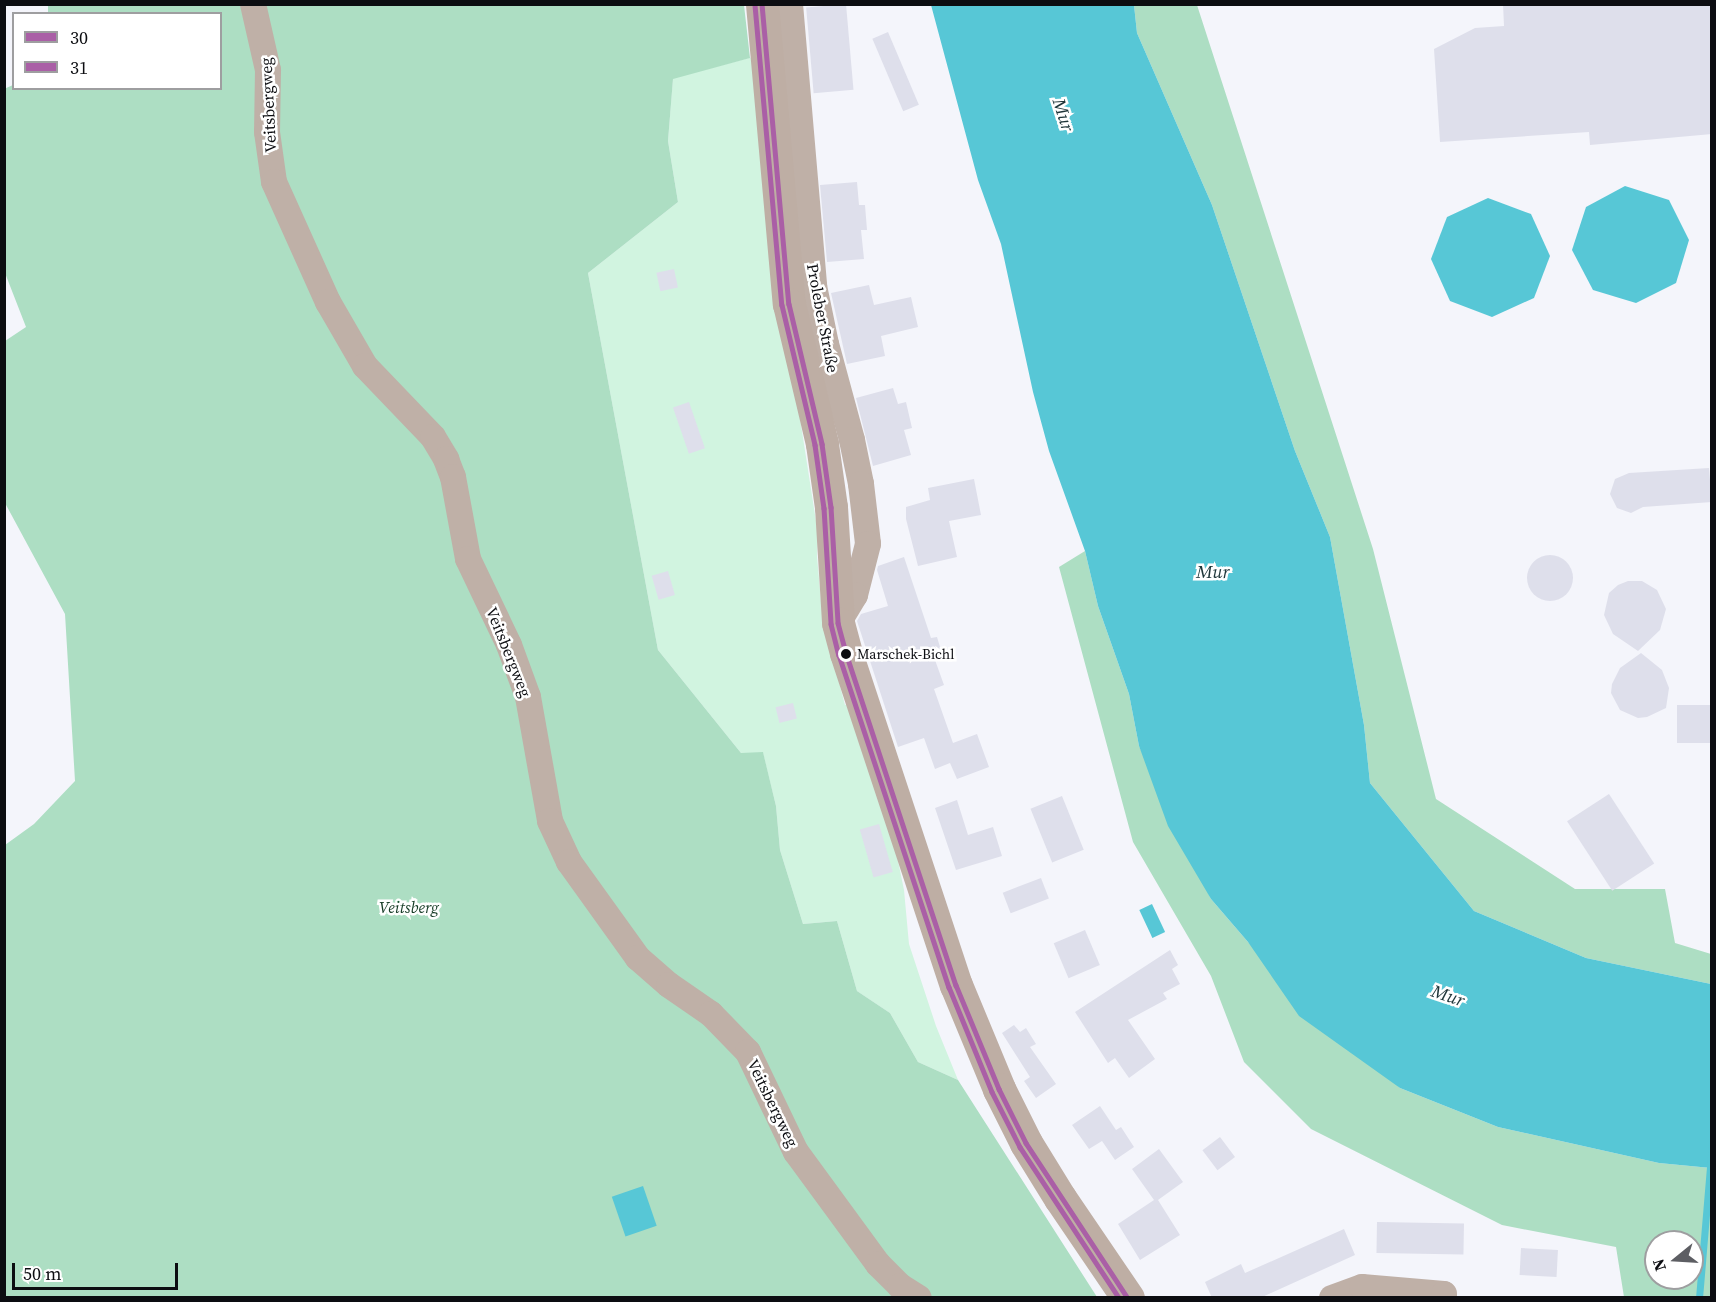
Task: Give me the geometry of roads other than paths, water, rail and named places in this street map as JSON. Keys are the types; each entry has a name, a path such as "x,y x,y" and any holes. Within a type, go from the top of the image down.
{"main road":[{"name":"Proleber Straße","path":"762,4 789,304 822,444 831,507 838,622 855,682 956,985 981,1050 1026,1143 1128,1298"}],"street":[{"name":"Veitsbergweg","path":"253,4 268,70 267,132 274,182 328,302 365,366 433,437 446,459 453,477 468,559 509,645 528,697 550,821 569,862 638,958 669,985 711,1014 748,1052 796,1152 878,1264 900,1286 919,1298"},
{"name":"Proleber Straße","path":"790,4 814,286 826,344 852,440 861,484 868,544 855,596 838,622"},
{"path":"1332,1298 1362,1287 1444,1294 1444,1298"}],"water":[{"name":"Mur","path":"931,5 1134,5 1137,33 1212,205 1295,451 1330,537 1364,725 1370,783 1474,911 1586,958 1711,984 1711,1168 1659,1163 1498,1127 1400,1088 1299,1016 1248,942 1211,899 1168,826 1139,746 1129,694 1098,606 1085,551 1049,451 1033,392 1001,244 978,180"},
{"path":"1625,186 1669,200 1689,240 1676,283 1636,303 1593,290 1572,250 1586,207"},
{"path":"1488,198 1531,214 1550,256 1534,298 1492,317 1450,301 1431,259 1447,217"},
{"path":"1152,904 1165,932 1152,938 1139,910"},
{"path":"643,1186 657,1226 625,1236 612,1197"}],"waterway":[{"path":"1699,1298 1712,1144"}],"place":[{"name":"Marschek-Bichl","path":"846,654"}],"park label":[{"name":"Veitsberg","path":"409,907"}]}
